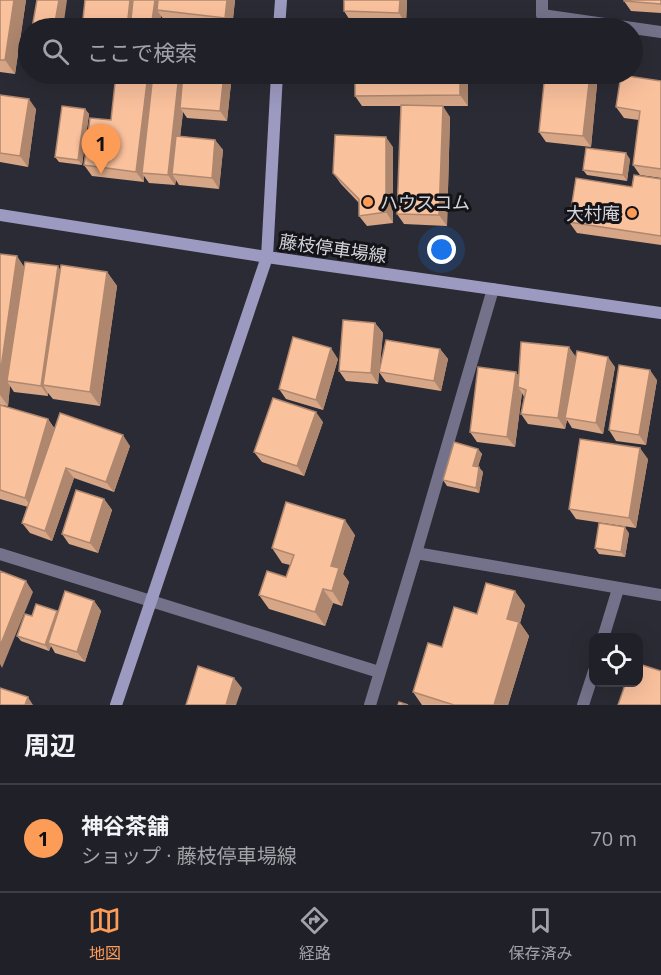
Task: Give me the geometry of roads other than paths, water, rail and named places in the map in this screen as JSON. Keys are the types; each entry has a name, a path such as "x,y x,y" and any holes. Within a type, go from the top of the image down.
{"street":[{"path":"280,18 281,0"},
{"path":"542,0 542,15 563,18"},
{"path":"643,29 661,32"},
{"path":"116,705 267,257 276,84"},
{"name":"藤枝停車場線","path":"0,215 267,257 661,313"},
{"path":"370,705 493,289"},
{"path":"416,553 661,595"},
{"path":"0,554 379,672"},
{"path":"605,633 618,589"},
{"path":"583,705 589,686"}],"place":[{"name":"神谷茶舗","path":"101,174"},
{"name":"ハウスコム","path":"368,202"},
{"name":"大村庵","path":"632,213"}]}
